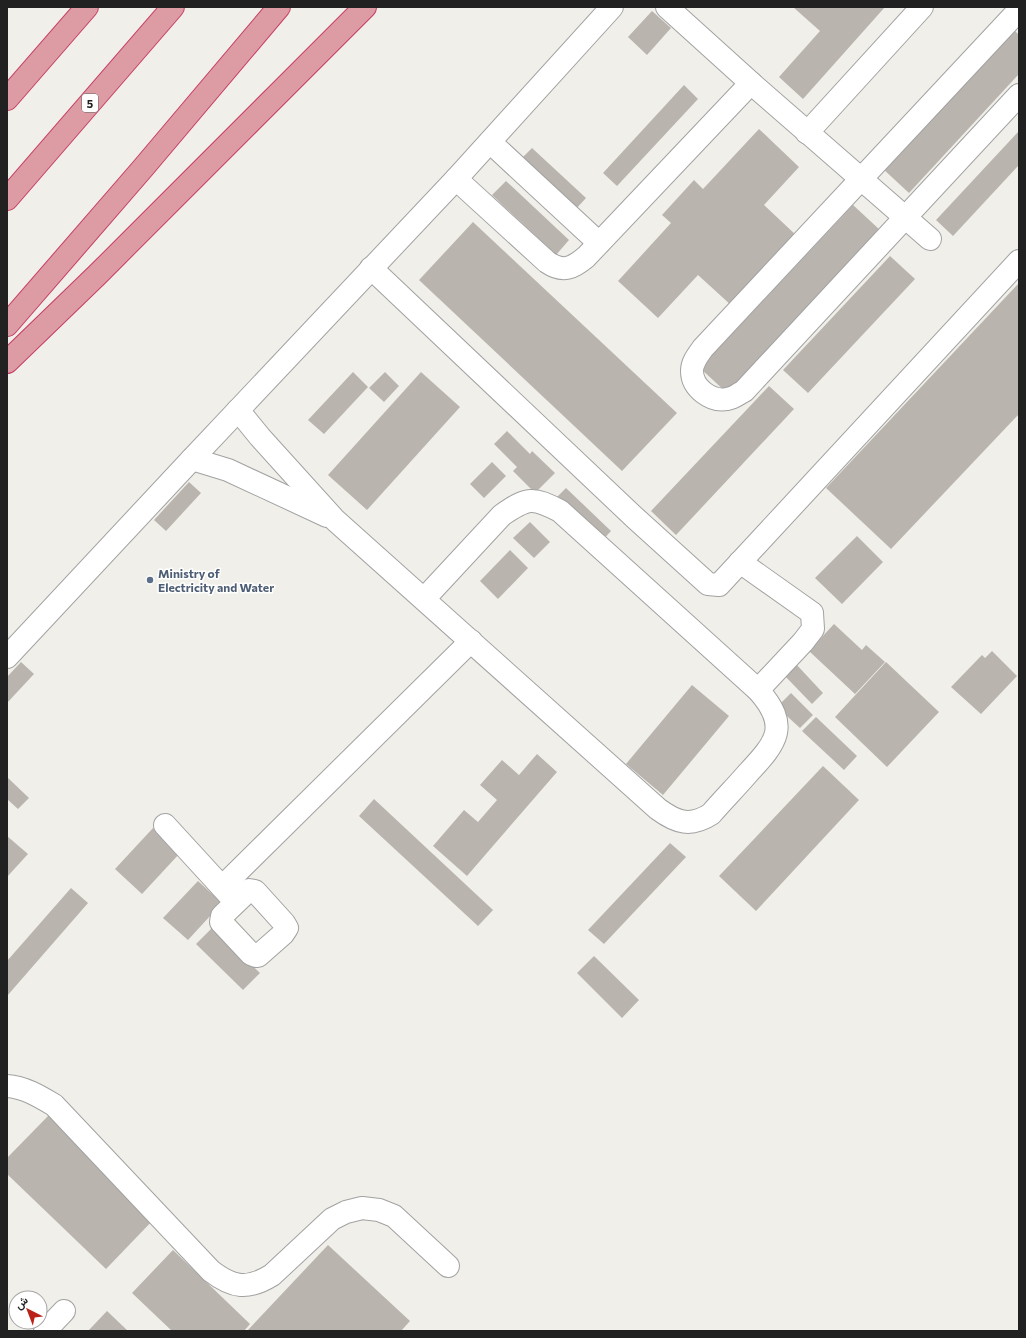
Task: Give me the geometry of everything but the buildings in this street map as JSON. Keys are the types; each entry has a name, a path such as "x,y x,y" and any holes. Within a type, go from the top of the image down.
{"highway":[{"path":"58,40 77,7"},
{"path":"7,99 87,7"},
{"name":"5","path":"7,199 173,7"},
{"path":"7,325 143,168 279,7"},
{"path":"7,362 97,275 365,7"}],"street":[{"path":"7,657 192,458 456,179 612,7"},
{"path":"667,7 751,84 930,239"},
{"path":"807,132 922,7"},
{"path":"1019,10 703,348 696,357 692,370 696,384 702,391 709,396 726,400 735,397 744,391 1019,95"},
{"path":"456,179 552,265 562,268 574,266 586,257 751,84"},
{"path":"490,142 599,243"},
{"path":"371,268 634,517 708,584 719,585 1019,261"},
{"path":"238,410 260,437 335,520 658,809 670,818 692,822 711,814 767,753 776,735 774,712 768,701 758,690 560,511 537,500 527,501 514,506 502,515 424,599"},
{"path":"192,458 228,470 335,520"},
{"path":"740,562 812,613 812,629 803,642 758,690"},
{"path":"165,825 229,894 471,641"},
{"path":"7,1086 12,1086 34,1093 54,1105 211,1271 222,1279 234,1284 248,1285 261,1282 272,1275 332,1219 346,1212 362,1208 379,1210 394,1216 448,1266"},
{"path":"45,1331 64,1311"}],"place":[{"name":"Ministry of Electricity and Water","path":"150,580"}]}
